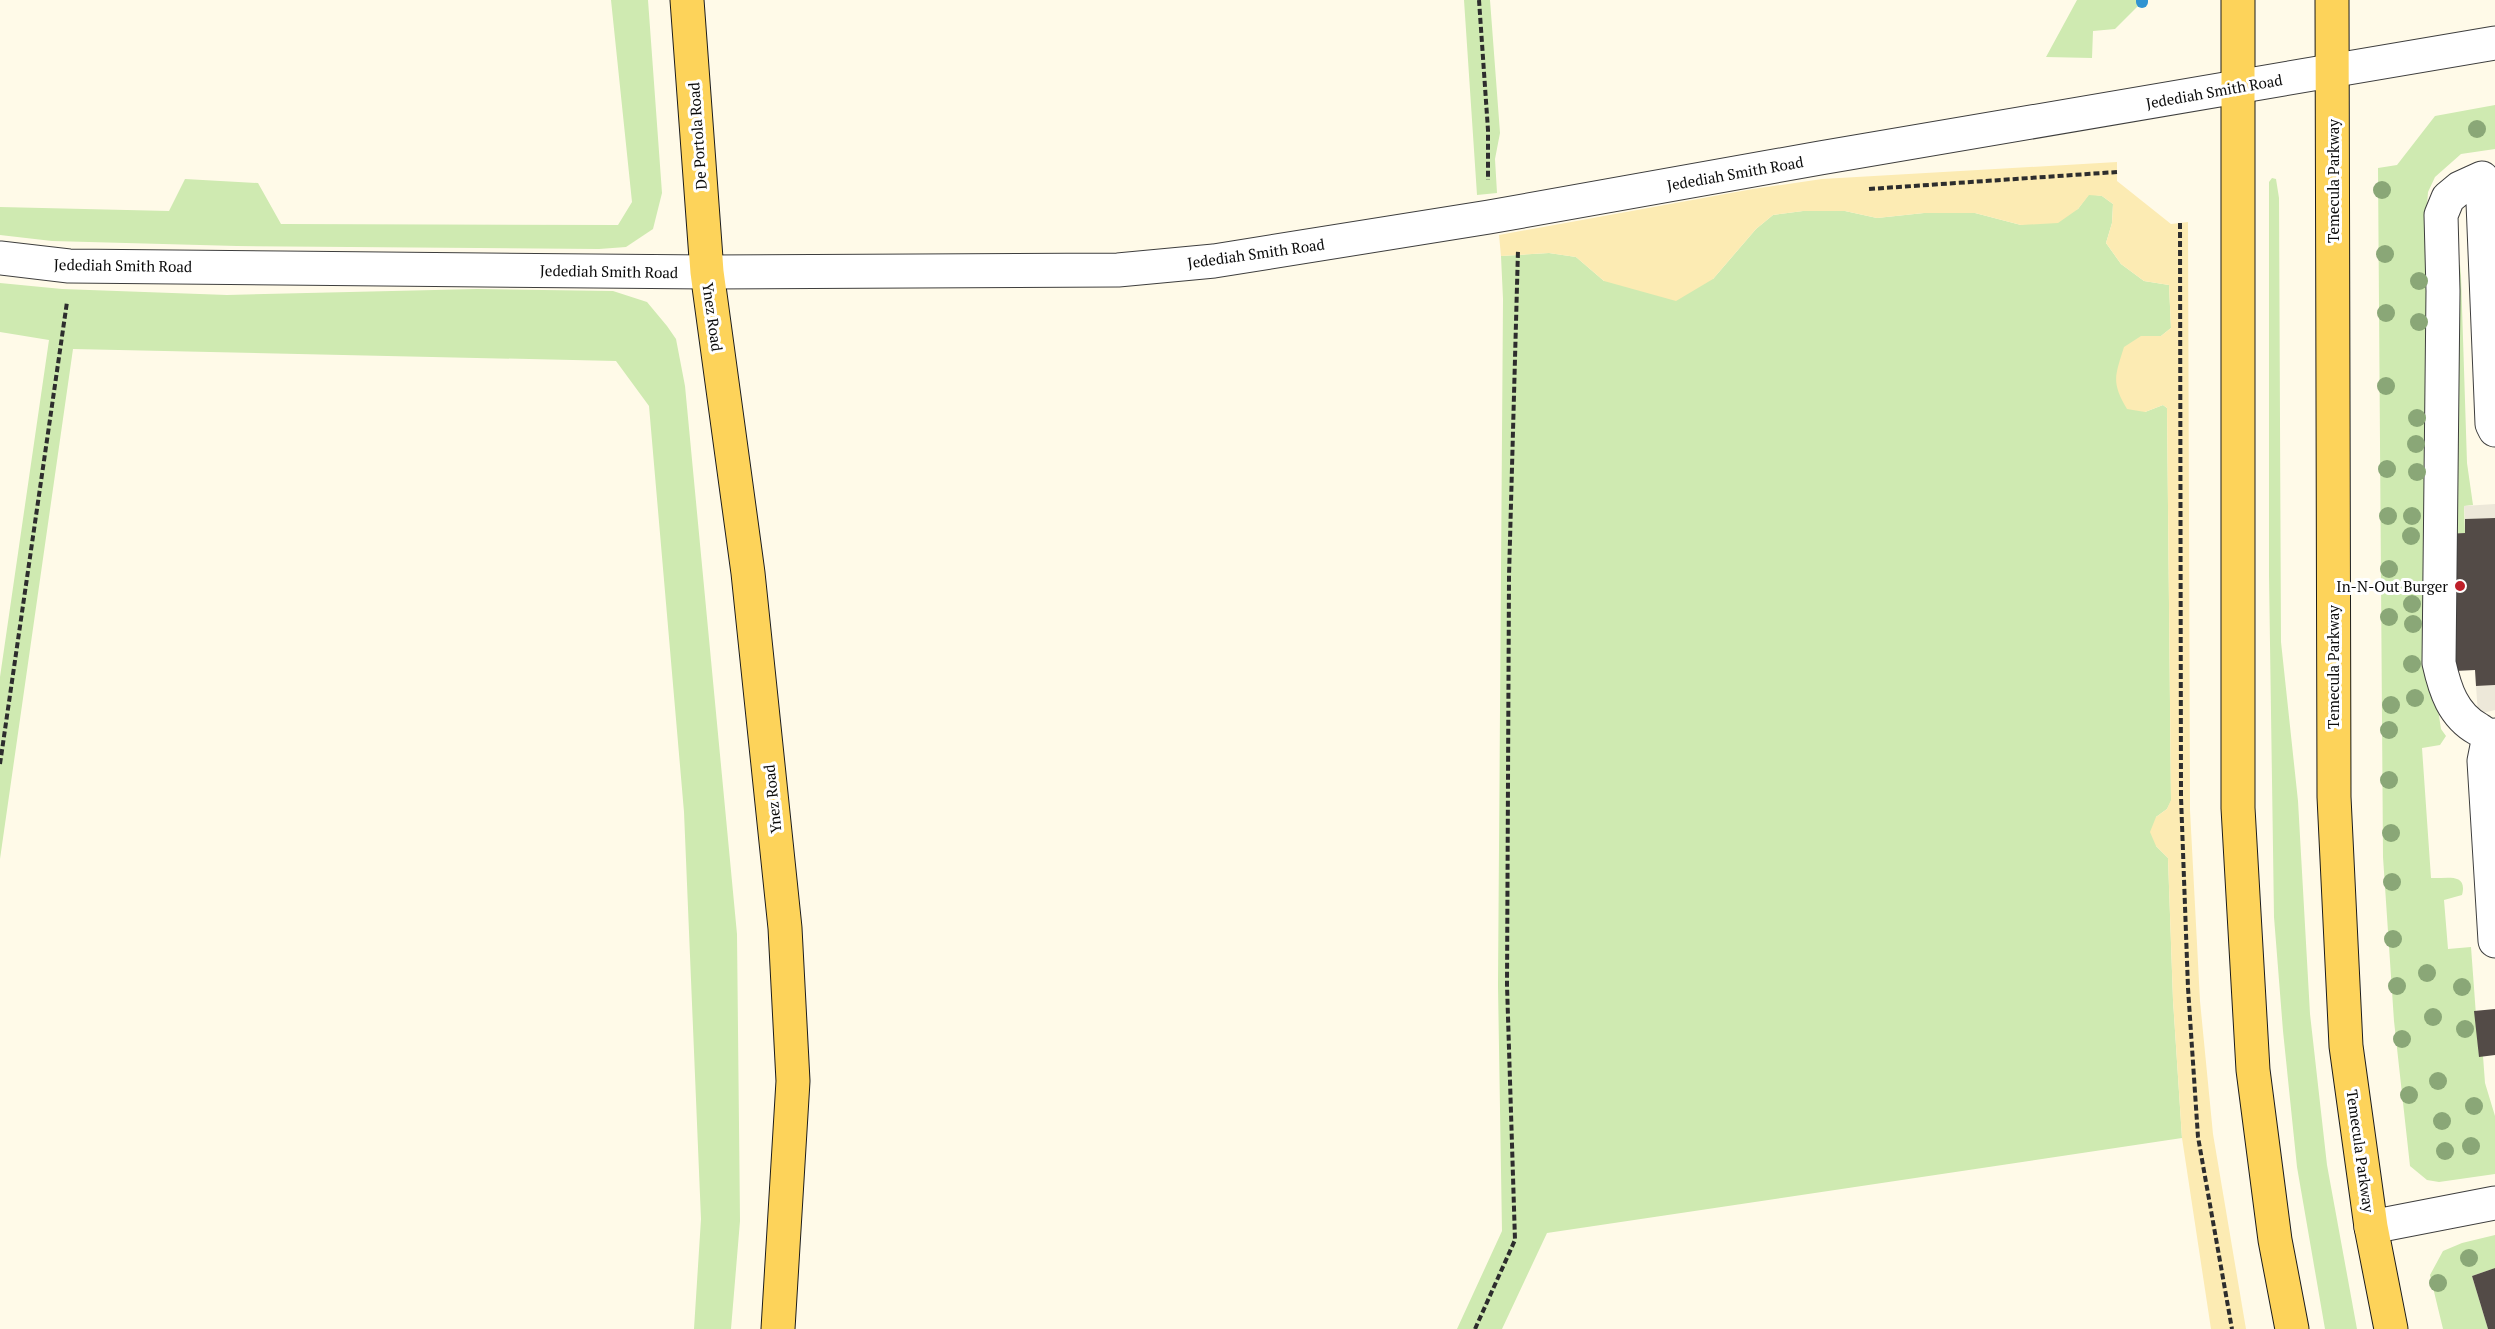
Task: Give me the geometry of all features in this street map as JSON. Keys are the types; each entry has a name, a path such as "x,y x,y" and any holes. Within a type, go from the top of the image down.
{"main road":[{"name":"De Portola Road","path":"687,0 707,272"},
{"path":"2238,0 2238,808 2253,1070 2275,1240 2292,1329"},
{"name":"Temecula Parkway","path":"2331,0 2334,797 2346,1046 2371,1227 2391,1329"},
{"name":"Ynez Road","path":"707,272 748,573 785,928 793,1081 778,1329"}],"street":[{"name":"Jedediah Smith Road","path":"0,258 69,266 707,272 1118,270 1214,261 1489,217 2495,43"},
{"path":"2495,430 2492,424 2482,178 2460,188 2448,198 2441,215 2443,291 2439,663 2444,687 2455,708 2467,723 2492,736 2484,761 2495,941"},
{"path":"2371,1227 2495,1203"}],"path":[{"path":"1475,1329 1515,1240 1508,961 1509,576 1519,245 1490,249 1488,130 1479,0"},
{"path":"1858,190 2117,172"},
{"path":"2180,223 2181,797 2188,988 2198,1137 2232,1329"},
{"path":"0,764 69,290 69,266"}],"green space":[{"path":"611,0 648,0 662,193 653,229 626,247 599,249 237,246 52,241 0,235 0,207 169,211 185,179 258,183 281,224 618,225 632,202"},
{"path":"1464,0 1490,0 1500,133 1495,159 1497,193 1477,195"},
{"path":"2077,0 2144,0 2115,29 2093,31 2092,58 2046,57"},
{"path":"2495,105 2495,149 2461,154 2435,177 2428,192 2425,234 2430,535 2423,536 2427,637 2441,729 2446,736 2440,745 2422,748 2431,878 2454,878 2462,883 2462,895 2444,900 2448,949 2471,947 2479,1056 2483,1056 2485,1083 2495,1116 2495,1174 2439,1182 2427,1180 2410,1166 2394,1021 2383,857 2378,168 2397,165 2435,116"},
{"path":"2272,178 2276,179 2279,198 2281,642 2298,801 2310,1014 2327,1165 2357,1329 2325,1329 2297,1167 2274,917 2269,575 2269,182"},
{"path":"2089,194 2102,196 2113,204 2112,223 2106,243 2121,264 2144,281 2169,285 2171,328 2161,336 2141,336 2145,412 2163,405 2167,408 2171,801 2167,809 2156,817 2156,846 2168,858 2173,1000 2182,1138 1547,1233 1502,1329 1457,1329 1502,1231 1498,986 1503,299 1501,256 1549,253 1576,257 1604,281 1713,279 1756,229 1773,215 1803,211 1845,211 1877,218 1924,213 1975,213 2021,225 2078,209"},
{"path":"2455,264 2460,265 2461,276 2467,463 2473,505 2464,506 2465,533 2454,534"},
{"path":"0,283 62,289 227,295 477,289 613,291 647,302 667,326 676,339 685,386 737,934 740,1221 731,1329 694,1329 701,1219 684,812 649,406 616,361 73,349 0,859 0,677 49,340 0,332"},
{"path":"2495,1235 2495,1268 2472,1276 2488,1329 2443,1329 2430,1275 2443,1251 2462,1243"}],"sand":[{"path":"2117,162 2117,181 2171,224 2188,222 2190,810 2200,1001 2213,1134 2246,1329 2211,1329 2182,1138 2173,1000 2168,858 2156,846 2150,832 2156,817 2167,809 2171,800 2167,408 2163,405 2145,412 2127,409 2116,379 2124,347 2141,336 2161,336 2171,328 2169,285 2144,281 2121,264 2106,243 2112,223 2113,204 2102,196 2089,195 2078,209 2058,223 2021,225 1975,213 1924,213 1877,218 1845,211 1803,211 1773,215 1756,229 1713,279 1676,301 1604,281 1576,257 1549,253 1501,256 1499,235 1753,189 1822,179"}],"shaded area":[{"path":"2495,504 2495,518 2465,519 2464,506"},
{"path":"2495,685 2495,710 2478,714 2476,686"}],"building":[{"name":"In-N-Out Burger","path":"2495,518 2495,685 2476,686 2475,670 2455,671 2427,637 2423,535 2465,533 2465,519"},
{"path":"2495,1009 2495,1055 2479,1057 2474,1011"},
{"path":"2495,1268 2495,1329 2488,1329 2472,1276"}],"place":[{"name":"In-N-Out Burger","path":"2460,586"}]}
